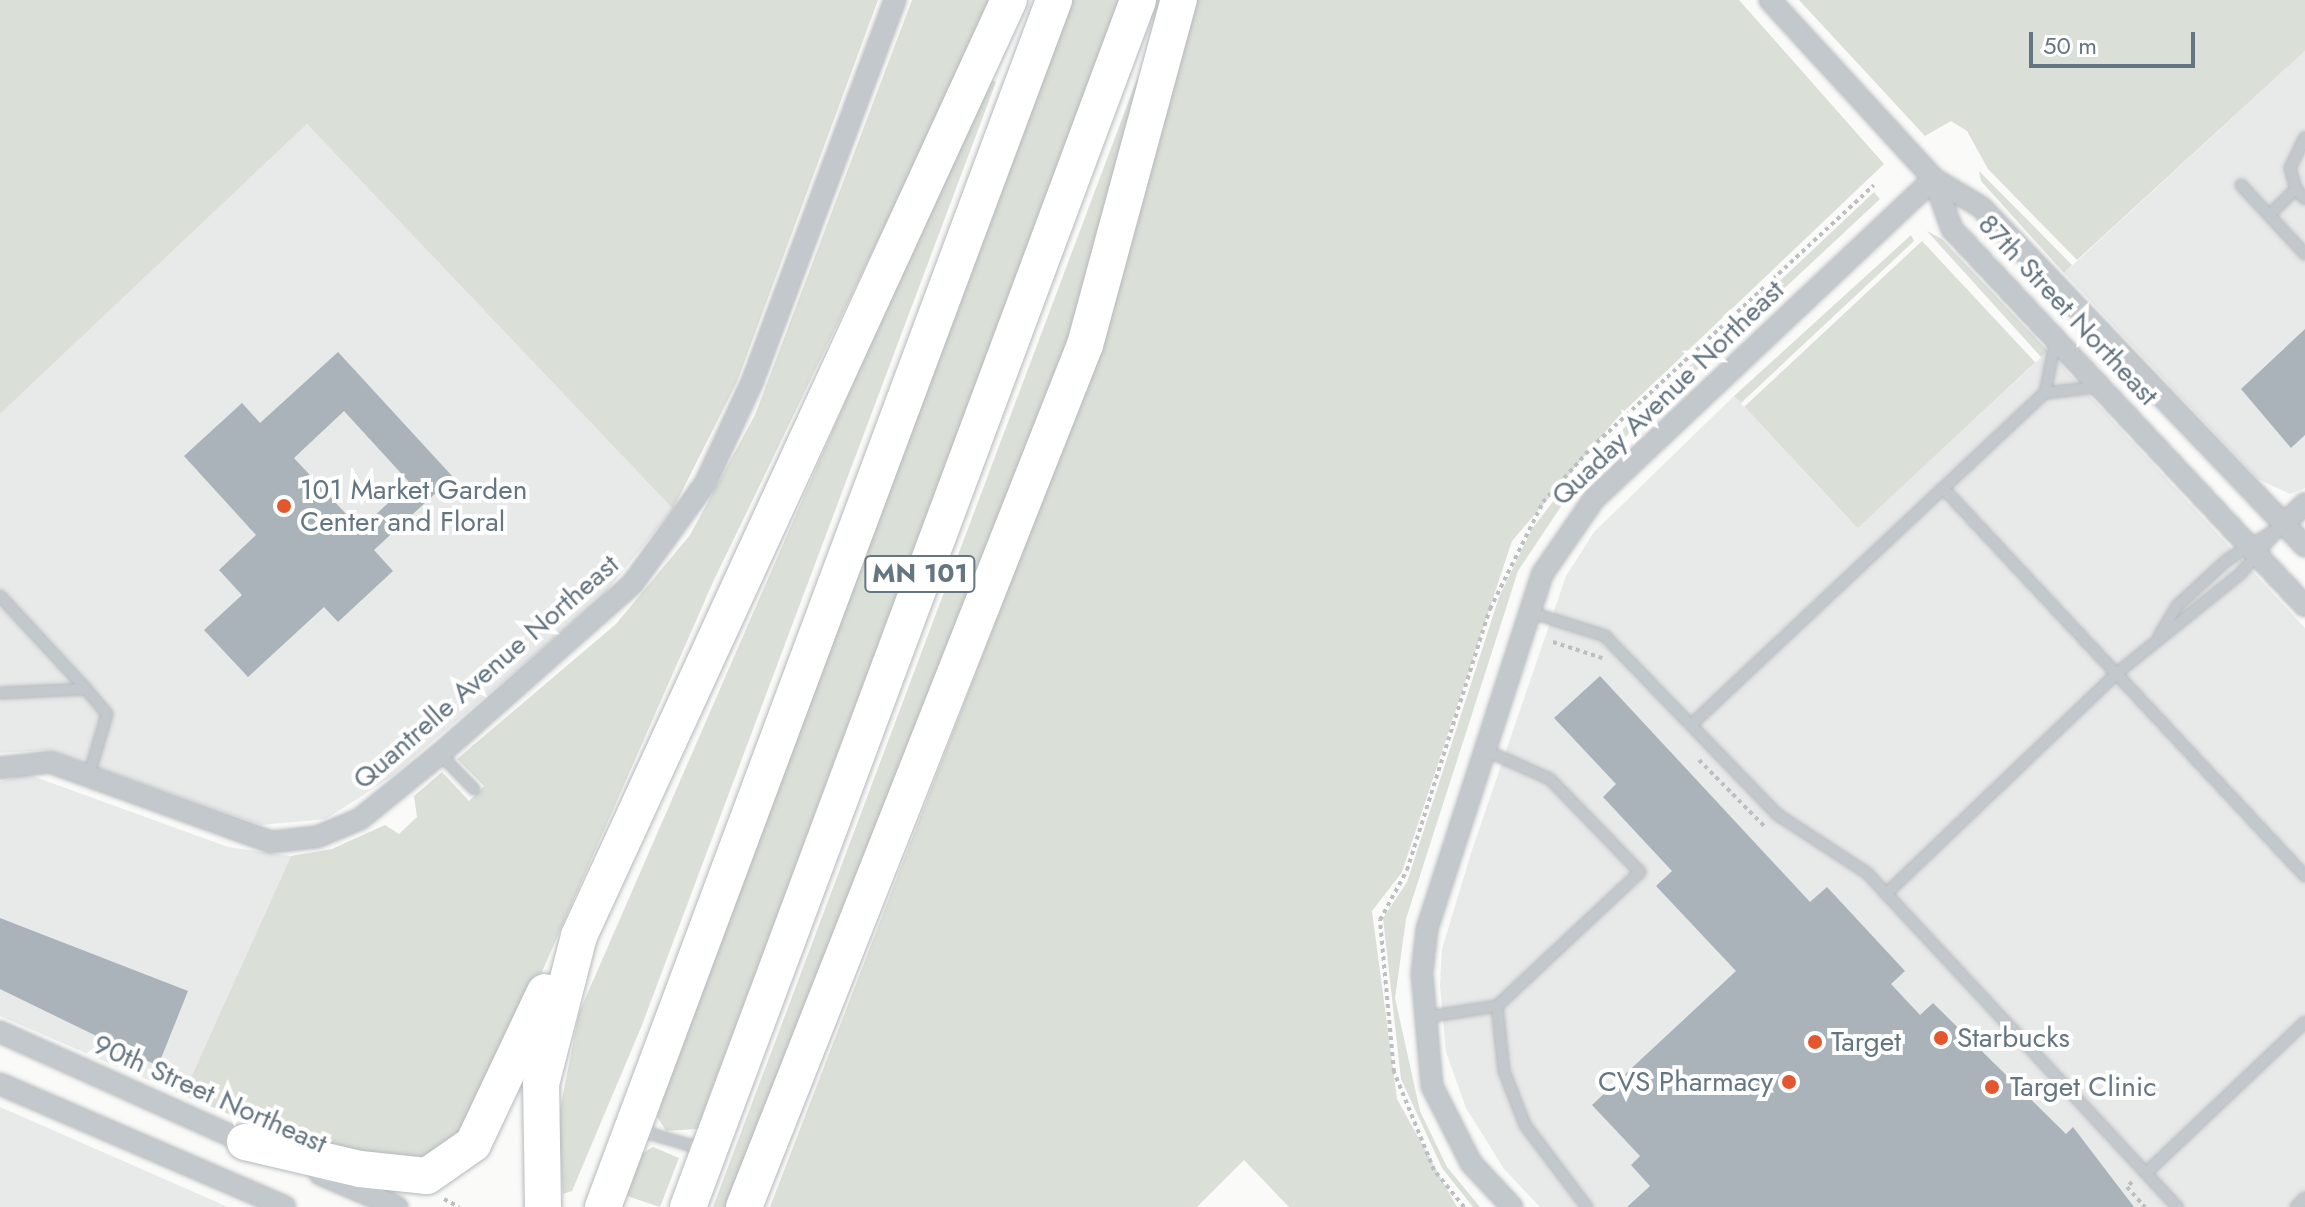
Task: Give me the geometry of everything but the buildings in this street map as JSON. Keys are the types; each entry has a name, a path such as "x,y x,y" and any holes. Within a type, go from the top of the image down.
{"highway":[{"path":"245,1142 395,1176 427,1176 452,1164 484,1123 579,936 1009,0"},
{"name":"MN 101","path":"607,1196 1054,0"},
{"name":"MN 101","path":"688,1207 1138,0"},
{"path":"745,1204 1085,345 1179,0"},
{"path":"543,1207 541,1084 579,936"}],"street":[{"name":"Quantrelle Avenue Northeast","path":"0,768 50,762 244,838 292,841 360,819 440,754 633,583 705,484 753,380 895,0"},
{"path":"1770,0 1934,179"},
{"name":"87th Street Northeast","path":"1934,179 1952,229 2305,606"},
{"name":"87th Street Northeast","path":"1934,179 1981,207 2305,546"},
{"name":"Quaday Avenue Northeast","path":"1512,1207 1452,1130 1432,1086 1424,1017 1427,929 1528,611 1563,534 1594,499 1934,179"},
{"path":"2284,524 2305,504"},
{"name":"90th Street Northeast","path":"0,1032 397,1207"},
{"path":"0,1084 285,1207"}],"lane":[{"path":"2305,137 2290,168 2296,189 2305,199"},
{"path":"2241,185 2305,254"},
{"path":"2269,215 2296,189"},
{"path":"1692,724 2045,393 2054,337"},
{"path":"2045,393 2102,387"},
{"path":"1944,489 2305,876"},
{"path":"2159,636 2177,606 2284,524"},
{"path":"1886,894 2117,673 2159,636 2189,621 2253,549 2284,524"},
{"path":"0,596 107,714 89,775"},
{"path":"0,617 10,607"},
{"path":"1528,611 1605,636 1778,815 1837,850 1886,894 2177,1207"},
{"path":"0,693 86,689"},
{"path":"1424,1017 1497,1006 1640,872 1550,779 1483,749"},
{"path":"440,754 474,789"},
{"path":"1497,1006 1504,1071 1525,1125 1587,1207"},
{"path":"2146,1173 2305,1022"},
{"path":"632,1128 709,1151"},
{"path":"2296,1207 2305,1198"}],"path":[{"path":"1553,642 1611,665"},
{"path":"1687,747 1772,833"},
{"path":"2122,1171 2145,1207"}],"shaded area":[{"path":"0,0 878,0 737,382 673,509 307,124 0,414"},
{"path":"912,0 994,0 713,582 473,1129 416,1162 281,1136 183,1095 291,856 332,849 385,825 399,834 417,817 414,796 442,772 469,801 484,786 457,759 616,624 690,535 755,415"},
{"path":"1072,0 1119,0 697,1129 666,1131 656,1115"},
{"path":"1188,0 1739,0 1884,164 1618,417 1512,541 1402,872 1372,911 1397,1099 1457,1207 1289,1207 1244,1160 1197,1207 770,1207 1007,592 1077,388"},
{"path":"1799,0 2305,0 2305,51 2077,260 1988,169 1967,131 1951,121 1925,136"},
{"path":"2305,51 2305,488 2290,494 2258,479 2064,273"},
{"path":"986,78 996,82 642,1025 572,1191 563,1194 558,1120 579,1013"},
{"path":"1137,79 1146,82 1071,348 734,1207 713,1207"},
{"path":"307,124 673,509 602,597 391,777 326,819 261,825 49,750 0,753 0,414"},
{"path":"1979,171 2072,265 2064,273 1981,181"},
{"path":"1874,192 1880,199 1578,481 1518,571 1406,919 1395,998 1420,1111 1447,1167 1480,1207 1473,1207 1442,1168 1401,1079 1383,918 1407,882 1499,597 1532,529 1571,478"},
{"path":"1927,231 1942,239 2048,351 2041,357"},
{"path":"1911,235 1914,241 1741,403 1734,396"},
{"path":"1922,241 2035,362 1857,528 1744,407"},
{"path":"2048,351 2305,628 2305,1207 1540,1207 1504,1169 1466,1108 1446,1052 1440,985 1442,949 1471,853 1566,576 1594,532 1734,396 1857,528"},
{"path":"27,774 228,847 291,856 183,1095 0,1016 0,782"},
{"path":"0,1107 228,1207 0,1207"},
{"path":"653,1147 679,1158 660,1207 627,1196 641,1154"}],"place":[{"name":"101 Market Garden Center and Floral","path":"284,506"},
{"name":"Starbucks","path":"1941,1038"},
{"name":"Target","path":"1815,1042"},
{"name":"CVS Pharmacy","path":"1789,1082"},
{"name":"Target Clinic","path":"1992,1087"}]}
